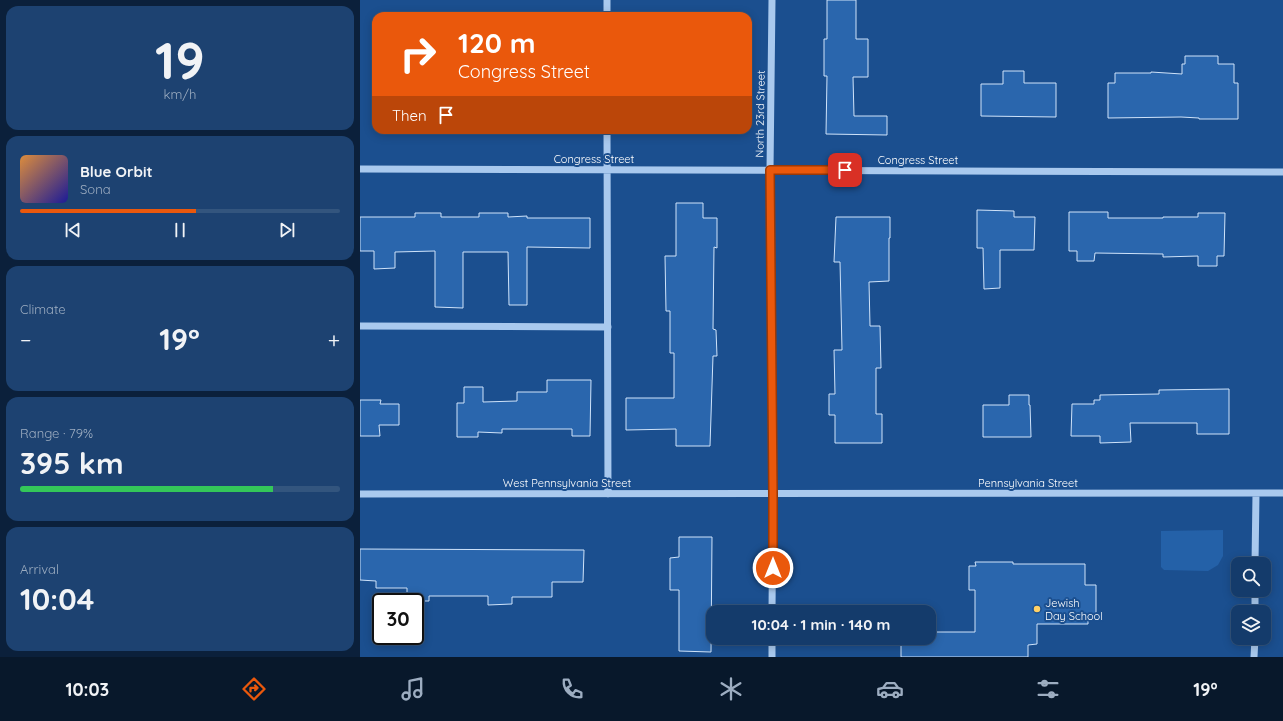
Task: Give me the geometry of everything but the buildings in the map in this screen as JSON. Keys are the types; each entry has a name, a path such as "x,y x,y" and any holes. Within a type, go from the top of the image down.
{"street":[{"path":"607,0 607,12"},
{"name":"North 23rd Street","path":"772,0 770,170 773,494 772,605"},
{"path":"607,134 608,494"},
{"name":"Congress Street","path":"360,169 1283,172"},
{"path":"360,326 608,327"},
{"name":"West Pennsylvania Street","path":"360,494 773,494"},
{"name":"Pennsylvania Street","path":"773,494 1283,494"},
{"path":"1255,557 1256,494"},
{"path":"772,645 772,657"},
{"path":"1254,657 1255,645"}],"shaded area":[{"path":"1223,530 1223,556 1218,565 1208,571 1164,570 1161,567 1161,531"}],"place":[{"name":"Jewish Day School","path":"1037,609"}],"route":[{"path":"773,568 770,170 845,170"}]}
